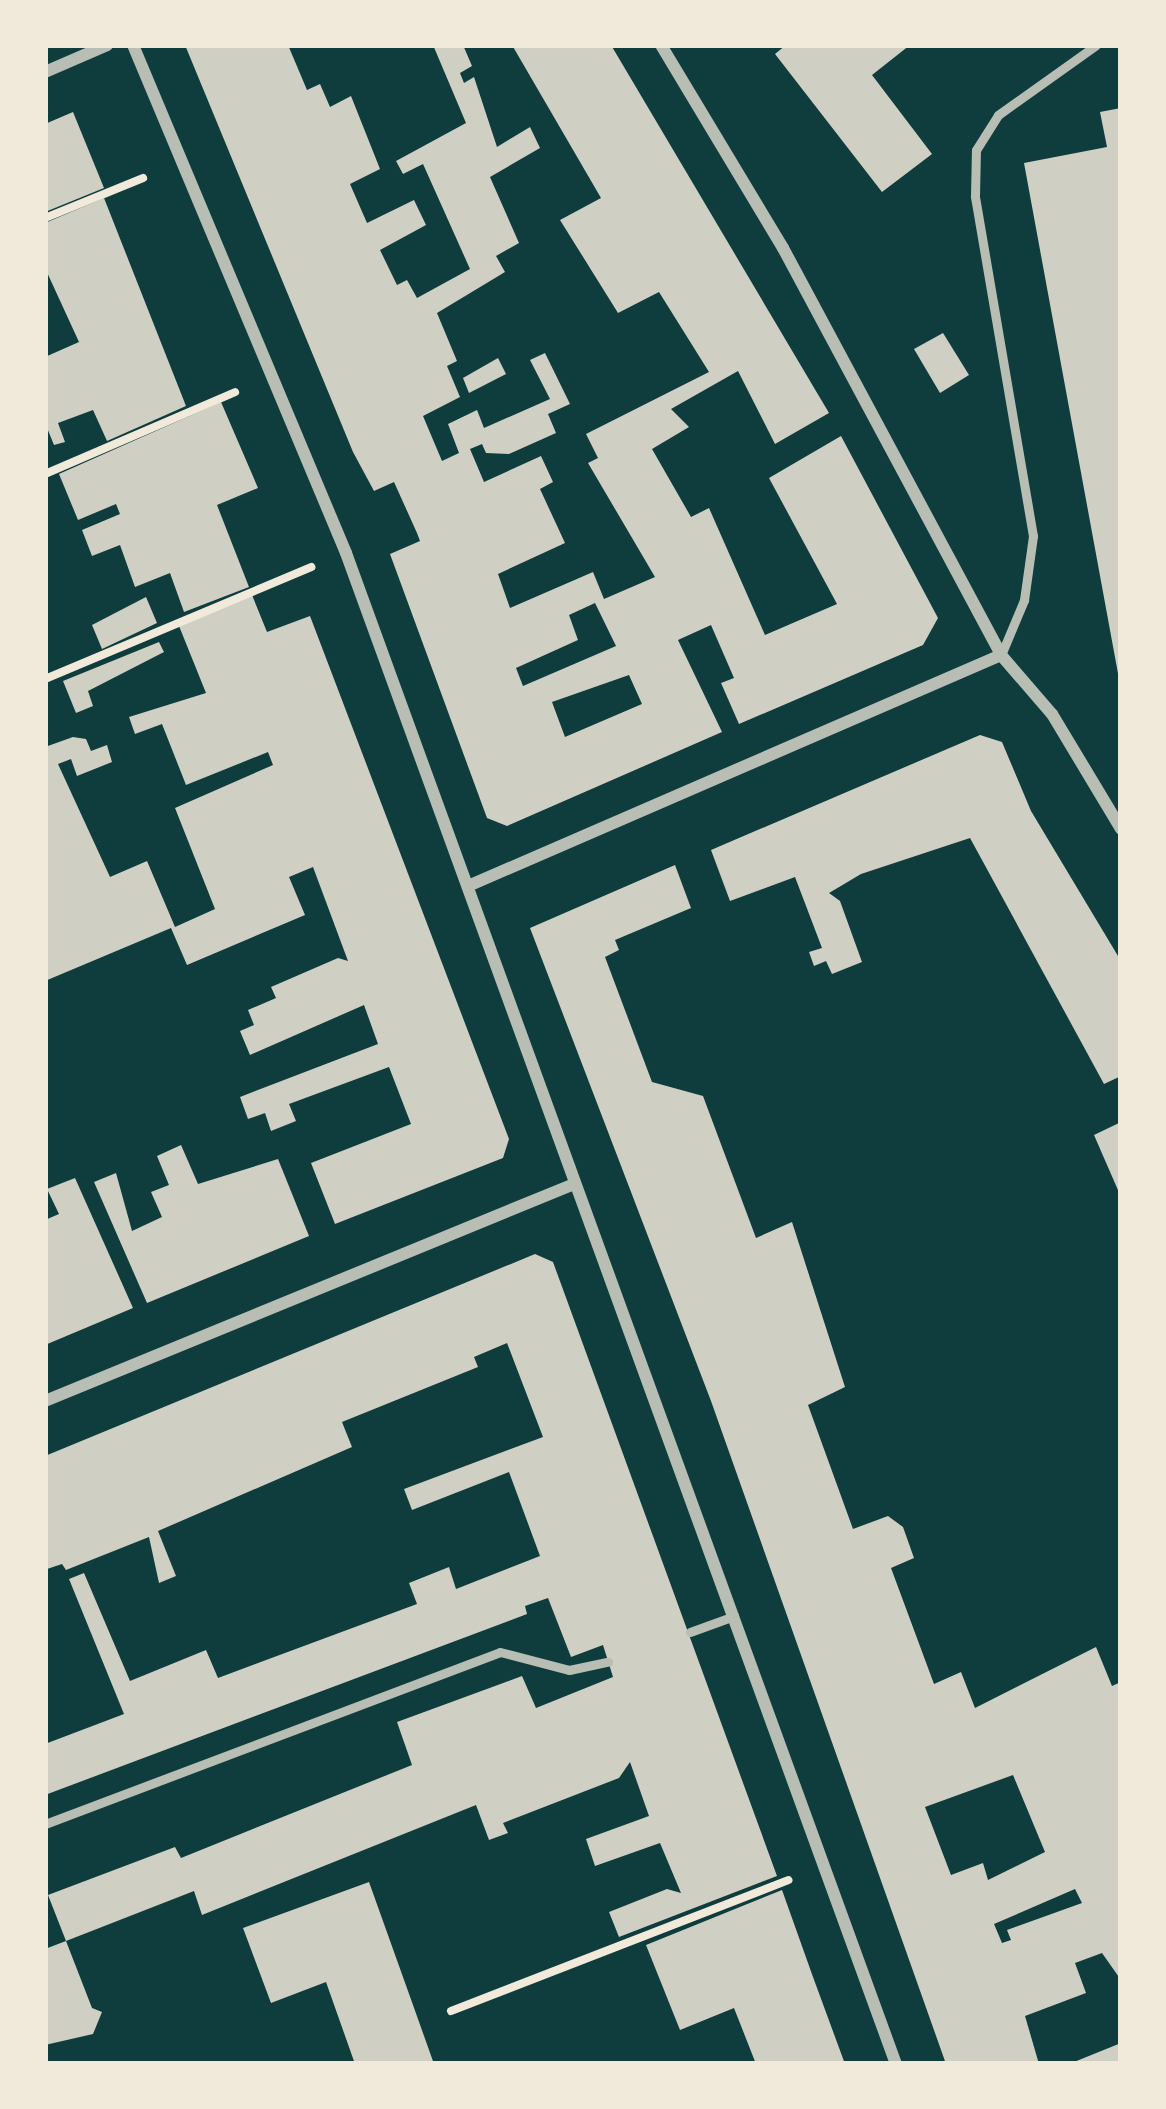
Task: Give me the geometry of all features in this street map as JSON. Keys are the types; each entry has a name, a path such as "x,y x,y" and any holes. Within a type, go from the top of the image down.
{"street":[{"path":"45,72 107,45"},
{"path":"133,45 346,553 896,2064"},
{"path":"661,45 783,248 1001,656 1052,714 1121,829"},
{"path":"468,886 1001,656"},
{"path":"45,1401 574,1184"}],"lane":[{"path":"1001,656 1024,600 1034,536 975,196 976,150 998,115 1096,45"},
{"path":"690,1632 734,1616"},
{"path":"45,1824 500,1652 577,1671 608,1662"}],"path":[{"path":"45,218 184,161"},
{"path":"45,474 275,375"},
{"path":"45,679 346,553"},
{"path":"452,2011 824,1867"}],"building":[{"path":"185,45 288,45 307,90 320,84 330,107 351,96 380,169 350,184 367,223 414,200 426,225 380,250 397,285 407,280 417,298 470,269 423,164 403,174 396,161 466,123 433,45 463,45 472,66 460,73 464,83 474,77 497,147 530,127 540,148 490,177 519,243 496,256 505,272 437,313 457,361 447,366 460,397 423,416 442,461 459,453 448,424 477,410 484,428 550,399 530,360 545,353 570,404 548,414 556,433 509,454 486,453 482,444 470,449 484,482 541,456 553,482 540,489 565,543 498,574 510,608 593,572 604,599 655,577 588,463 598,458 586,434 709,372 659,292 618,313 560,220 601,198 512,45 611,45 829,413 775,444 738,371 671,409 689,427 652,449 691,517 709,508 765,635 837,604 769,478 841,436 938,618 923,645 739,724 721,683 734,678 711,625 678,640 722,732 507,826 487,818 390,554 420,541 417,533 394,482 374,491 353,452","holes":["595,603 616,646 523,686 516,668 578,640 569,615","629,675 642,704 565,737 552,702"]},
{"path":"786,45 910,45 872,75 932,154 882,192 775,54"},
{"path":"1121,108 1119,679 1024,163 1107,147 1100,112"},
{"path":"73,112 104,188 45,212 45,124"},
{"path":"104,198 186,406 107,441 93,410 58,423 65,442 54,445 45,423 45,357 79,342 45,268 45,223"},
{"path":"943,333 969,375 940,393 914,349"},
{"path":"498,358 506,374 469,393 463,378"},
{"path":"221,402 258,488 217,505 249,587 184,612 170,573 135,587 120,545 92,556 82,530 120,514 116,504 78,520 59,474"},
{"path":"252,595 267,632 310,616 509,1139 503,1158 335,1224 311,1163 411,1124 389,1067 289,1104 296,1121 271,1131 265,1113 248,1119 240,1097 378,1044 364,1005 250,1055 240,1031 254,1025 248,1010 276,998 271,987 338,958 348,961 313,867 289,877 305,915 187,965 171,928 45,981 45,747 73,737 86,739 91,751 107,745 112,762 77,776 71,759 58,764 110,877 147,861 175,927 215,909 175,808 273,765 268,752 186,785 162,724 135,734 129,717 206,693 179,626"},
{"path":"146,597 157,623 102,649 92,625"},
{"path":"159,642 164,652 88,691 93,706 76,713 63,681"},
{"path":"980,735 1002,742 1031,811 1121,961 1121,1076 1104,1084 970,838 861,874 829,893 840,901 862,962 832,974 826,961 814,966 809,952 822,948 795,877 730,901 711,850"},
{"path":"675,865 691,908 615,940 619,950 605,957 652,1082 703,1096 756,1238 792,1222 845,1387 808,1405 853,1529 888,1516 903,1527 914,1558 891,1568 934,1684 961,1672 975,1708 1096,1647 1112,1686 1121,1682 1121,1980 1102,1953 1075,1963 1086,1993 1025,2016 1039,2064 946,2064 711,1401 530,928","holes":["1013,1775 1045,1852 988,1880 983,1863 951,1875 925,1807","1075,1889 1082,1903 1007,1930 1011,1940 1002,1943 994,1924"]},
{"path":"1121,1122 1121,1197 1094,1135"},
{"path":"181,1145 198,1184 278,1159 309,1236 147,1303 94,1182 116,1173 132,1231 162,1217 151,1192 169,1185 157,1156"},
{"path":"75,1178 133,1308 45,1345 45,1220 59,1214 47,1189"},
{"path":"535,1254 553,1262 777,1876 619,1937 609,1912 667,1889 681,1893 660,1843 595,1866 586,1839 649,1816 630,1762 619,1778 503,1823 508,1833 489,1840 476,1805 202,1915 194,1891 66,1941 48,1895 175,1847 181,1858 412,1765 397,1722 522,1676 536,1708 613,1677 603,1645 571,1657 548,1598 525,1606 527,1614 45,1795 45,1744 124,1714 69,1579 84,1573 130,1681 206,1650 218,1678 417,1604 409,1583 449,1567 456,1589 540,1556 509,1472 412,1510 404,1489 543,1437 507,1343 474,1357 478,1367 342,1422 352,1447 158,1531 176,1576 159,1583 149,1537 66,1570 62,1564 47,1569 45,1456"},
{"path":"369,1882 434,2064 355,2064 326,1982 271,2003 243,1928"},
{"path":"782,1890 845,2064 756,2064 734,2008 680,2030 646,1945"},
{"path":"66,1941 92,2008 102,2012 93,2034 45,2045 45,1949"},
{"path":"1121,2043 1121,2064 1069,2064"}]}
